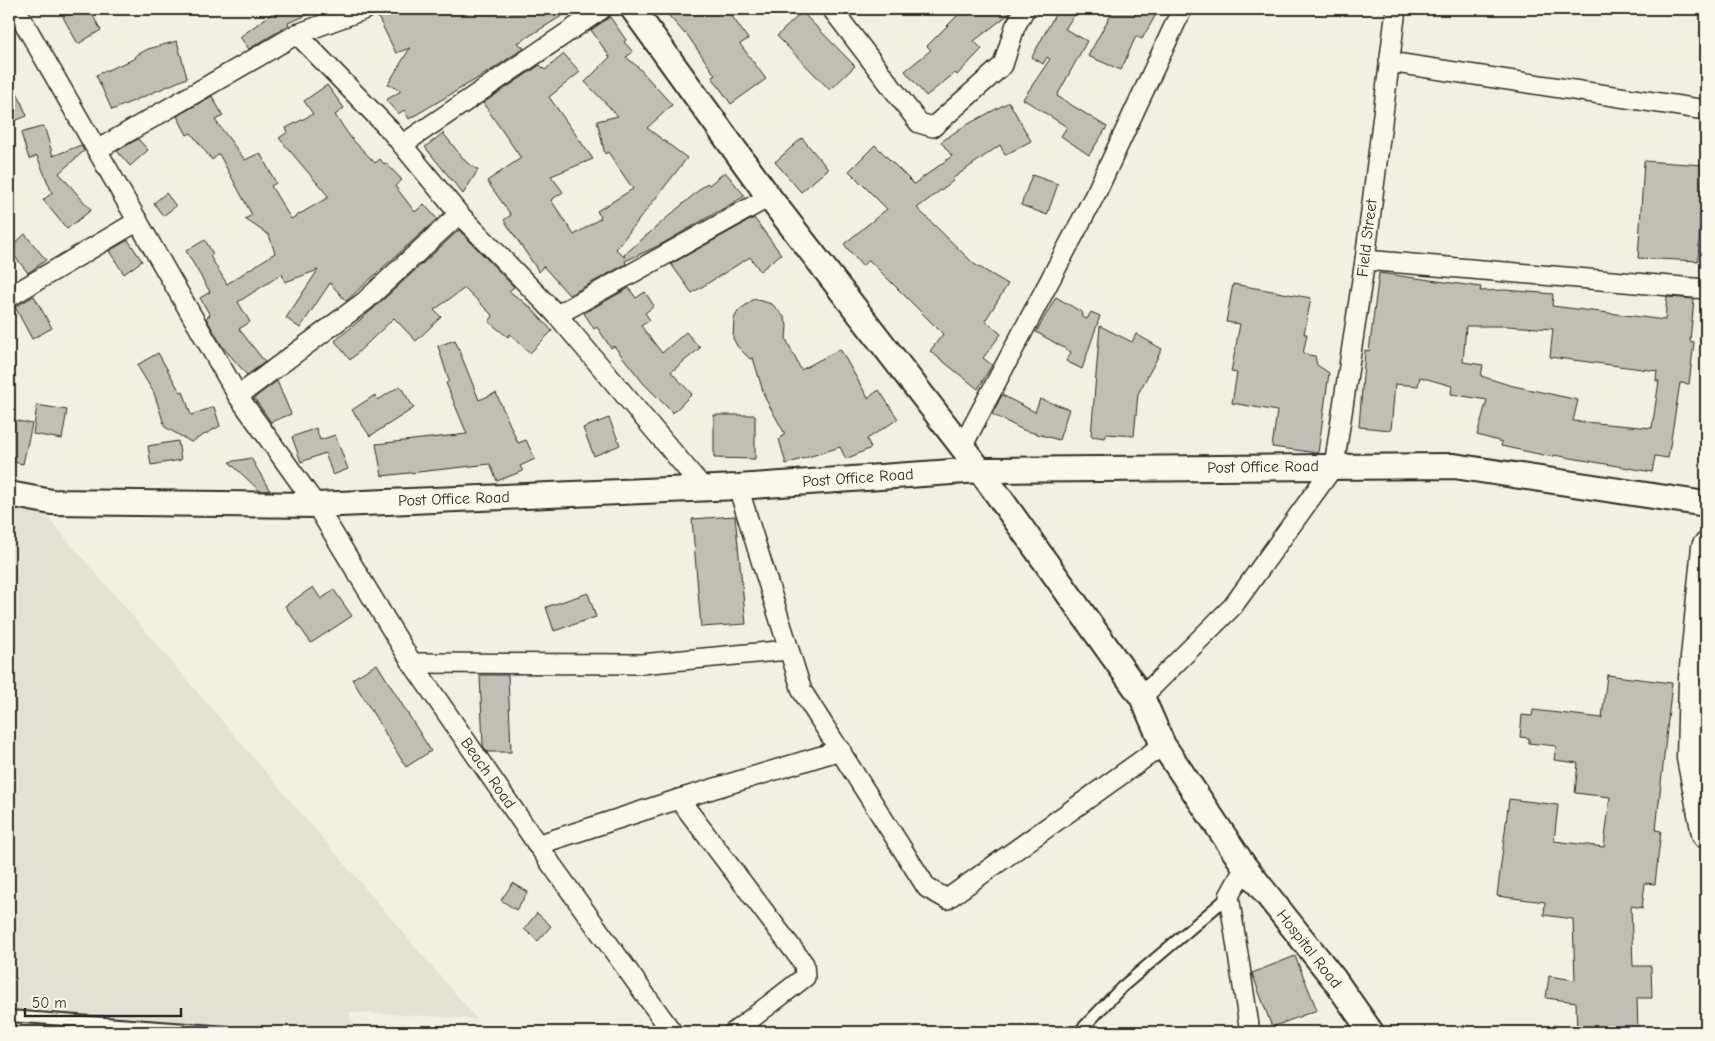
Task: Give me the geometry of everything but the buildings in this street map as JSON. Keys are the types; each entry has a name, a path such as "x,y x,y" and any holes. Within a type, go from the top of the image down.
{"highway":[{"path":"1706,547 1700,679 1691,758 1706,834"}],"street":[{"name":"Beach Road","path":"16,9 238,396 316,505 412,662 537,845 672,1032"},
{"path":"97,150 297,34 366,9"},
{"path":"403,144 602,9"},
{"name":"Hospital Road","path":"633,9 769,197 980,470 1142,697 1163,745 1245,867 1334,978 1368,1030"},
{"path":"832,9 919,123 933,127 1003,65 1015,27 1025,9"},
{"path":"962,446 1097,191 1182,9"},
{"name":"Field Street","path":"1334,466 1365,260 1396,9"},
{"path":"297,34 403,144 459,214 556,315 704,489"},
{"path":"1389,62 1706,110"},
{"path":"556,315 769,197"},
{"path":"238,396 365,301 459,214"},
{"path":"9,297 138,221"},
{"path":"1365,260 1706,289"},
{"path":"1142,697 1233,606 1334,466"},
{"name":"Post Office Road","path":"9,494 52,502 316,505 704,489 980,470 1454,466 1706,504"},
{"path":"738,487 802,690 927,888 947,899 1163,745"},
{"path":"412,662 641,664 788,650"},
{"path":"537,845 679,799 841,750"},
{"path":"679,799 804,964 805,977 734,1032"},
{"path":"1245,867 1229,896 1250,1032"}],"lane":[{"path":"1080,1032 1122,987 1229,896"},
{"path":"9,1016 228,1032"}],"shaded area":[{"path":"9,490 28,494 477,1019 349,1012 357,1032 9,1032"}]}
